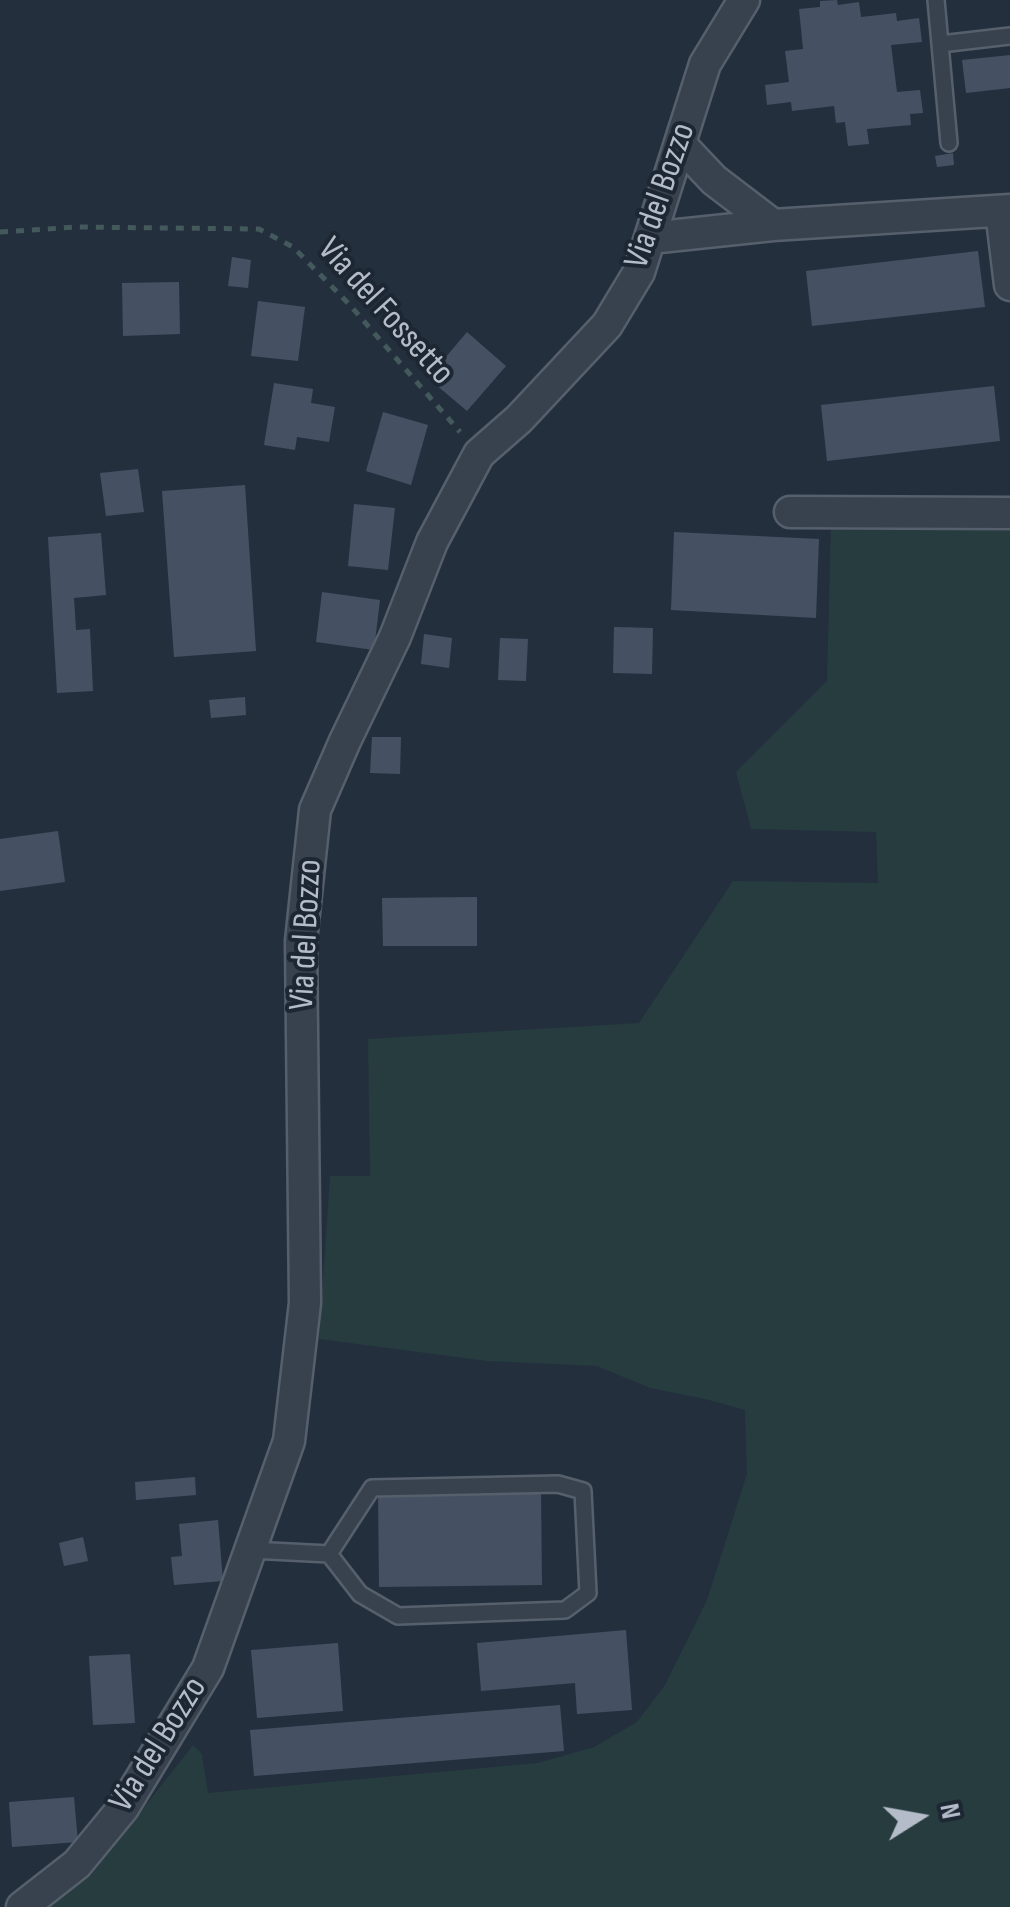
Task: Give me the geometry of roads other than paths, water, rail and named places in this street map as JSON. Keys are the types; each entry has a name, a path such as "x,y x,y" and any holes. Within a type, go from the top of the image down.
{"street":[{"name":"Via del Bozzo","path":"22,1907 78,1864 124,1808 208,1668 289,1442 305,1303 301,941 315,810 395,637 432,542 479,454 520,419 607,325 639,272 704,64 744,0"},
{"path":"680,144 714,180 773,225"},
{"path":"650,238 773,225 1006,211 1010,285"},
{"path":"790,512 1010,512"}],"lane":[{"path":"936,0 949,142"},
{"path":"941,44 1010,36"},
{"path":"251,1550 329,1554 360,1594 398,1616 565,1610 588,1592 583,1491 558,1484 372,1488 329,1554"}]}
